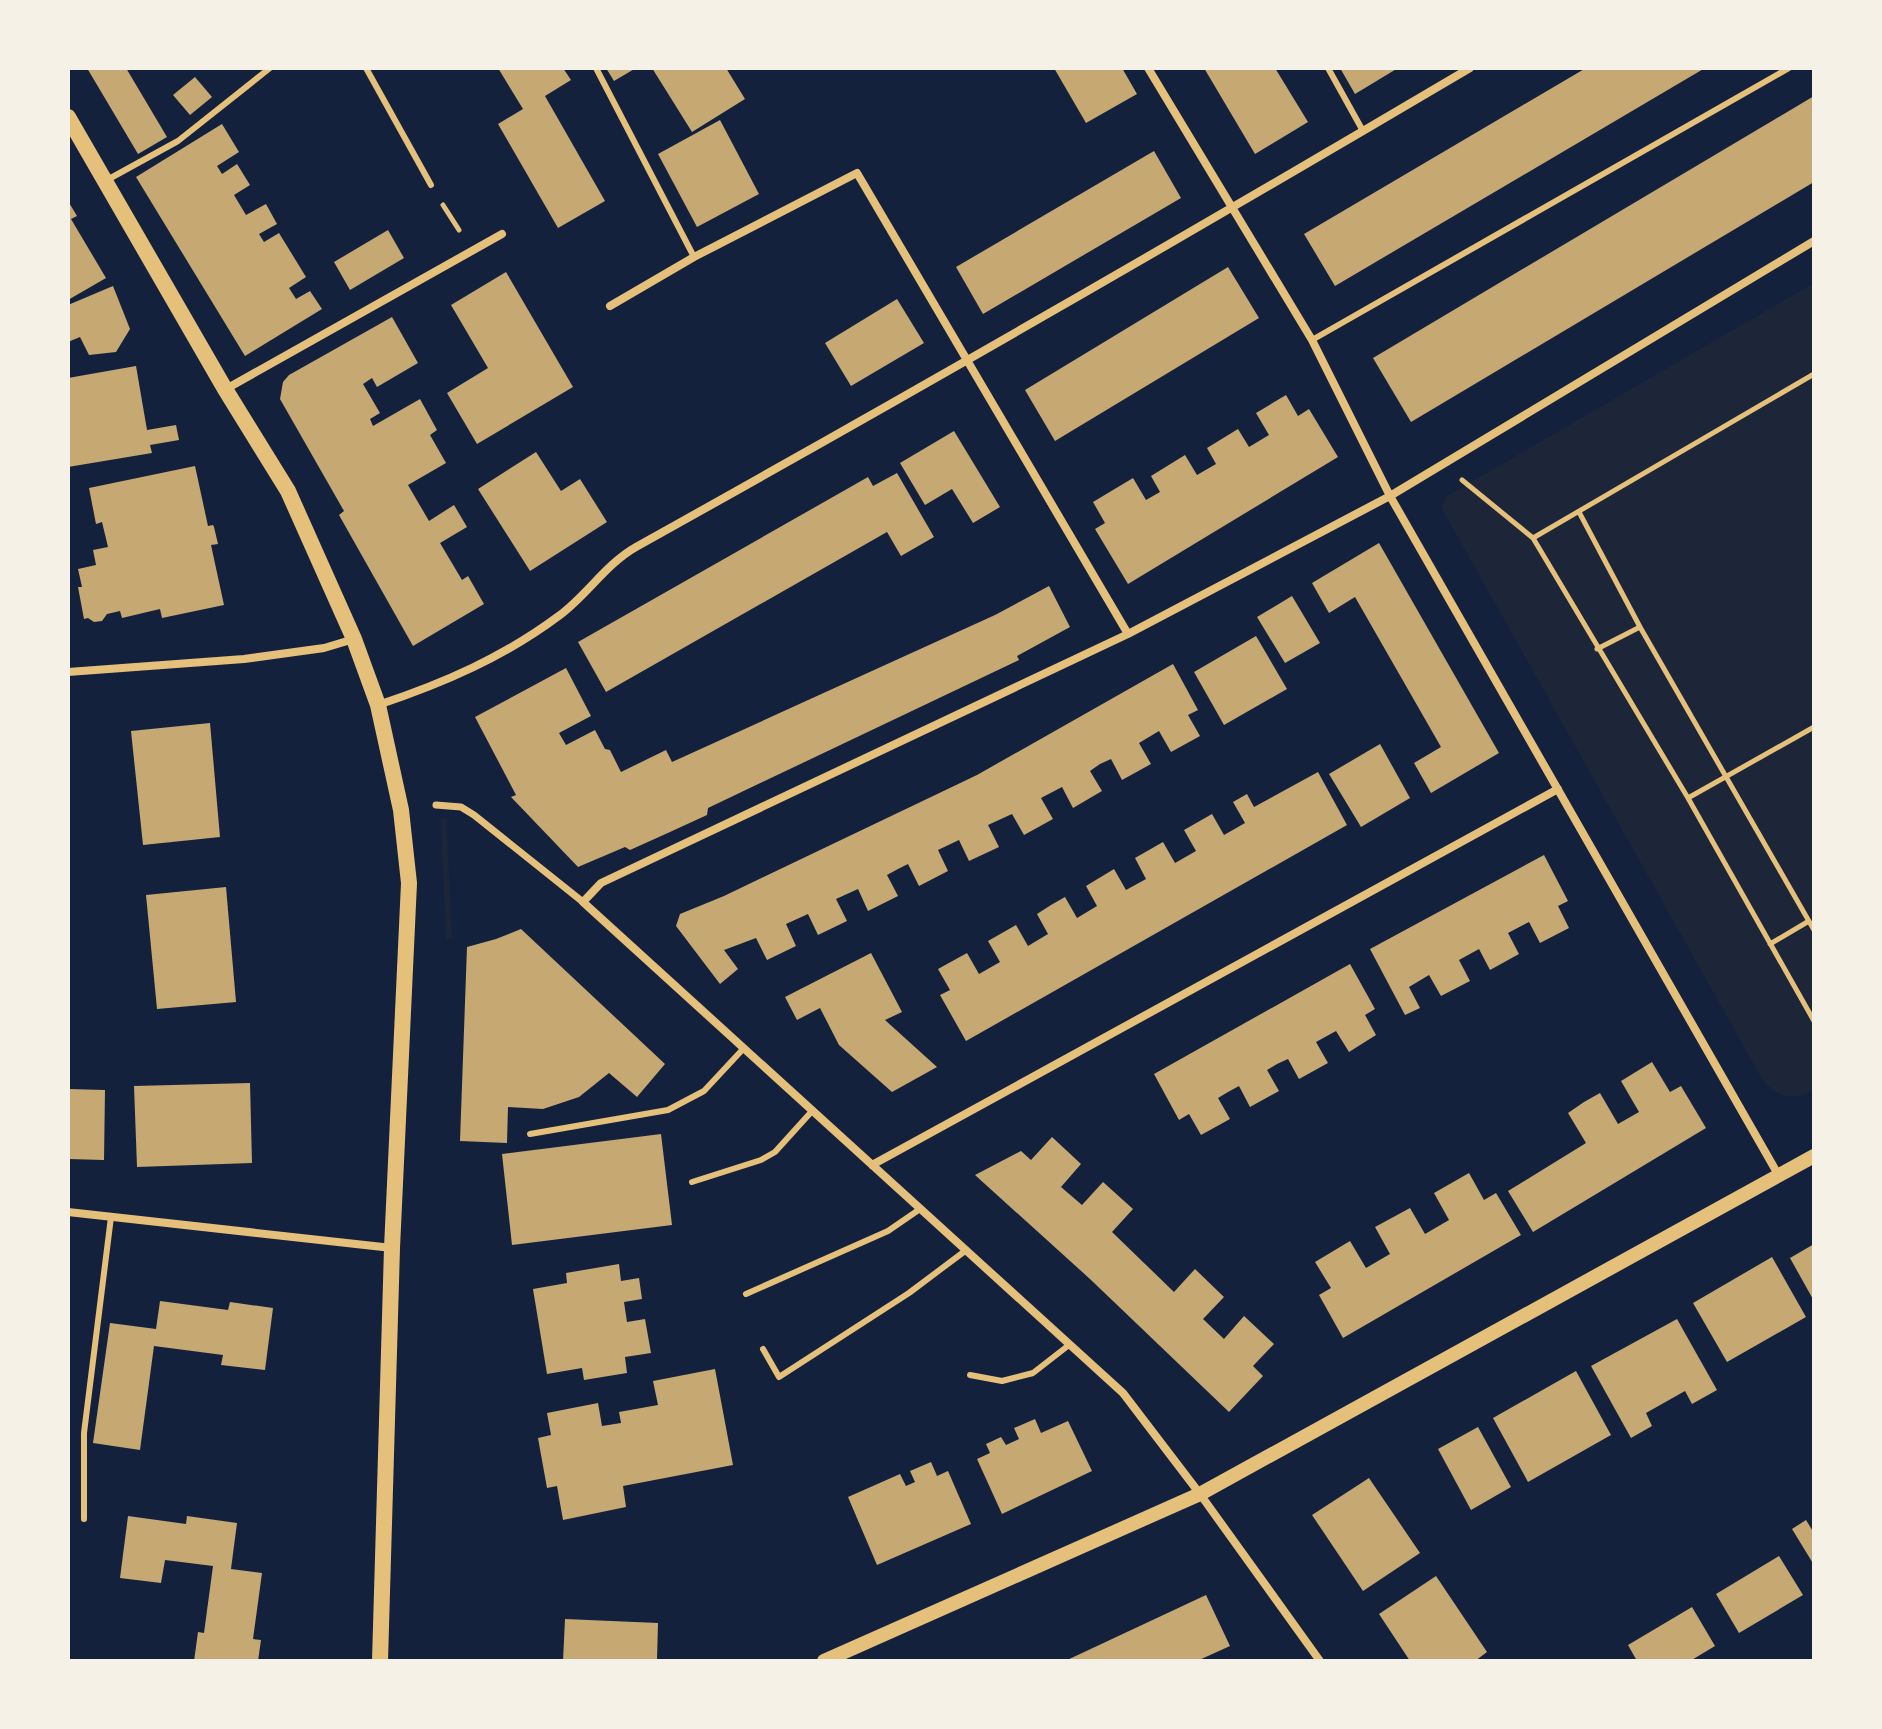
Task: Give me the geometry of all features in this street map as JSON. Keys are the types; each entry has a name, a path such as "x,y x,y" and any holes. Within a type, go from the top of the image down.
{"main road":[{"path":"68,117 225,389 288,491 354,639 378,705 401,810 409,883 392,1248 380,1661"}],"street":[{"path":"1148,68 1312,340 1390,496 1780,1176"},
{"path":"378,705 446,682 511,648 562,614 622,555 969,361 1470,68"},
{"path":"610,306 694,257 857,173 1128,634"},
{"path":"225,389 502,234"},
{"path":"583,902 601,883 1128,634 1390,496 1814,241"},
{"path":"68,672 244,659 324,648 354,639"},
{"path":"872,1165 1558,789"},
{"path":"436,805 461,807 474,815 583,902 1123,1393 1320,1661"},
{"path":"824,1661 1200,1494 1814,1156"},
{"path":"68,1212 392,1248"}],"lane":[{"path":"104,182 178,141 270,68"},
{"path":"366,68 431,185"},
{"path":"596,68 694,257"},
{"path":"1328,68 1363,131"},
{"path":"1312,340 1789,68"},
{"path":"530,1134 668,1110 704,1091 744,1048"},
{"path":"692,1182 761,1160 775,1152 813,1110"},
{"path":"746,1294 888,1231 920,1209"},
{"path":"84,1519 84,1433 111,1217"},
{"path":"763,1349 779,1377 909,1293 965,1251"},
{"path":"970,1375 1002,1381 1033,1373 1069,1345"}],"path":[{"path":"431,185 472,252"},
{"path":"1533,538 1814,374"},
{"path":"1444,465 1533,538 1688,798 1814,1021"},
{"path":"1579,512 1640,627 1814,930"},
{"path":"1597,649 1640,627"},
{"path":"1688,798 1814,727"},
{"path":"1770,944 1809,921"}],"shaded area":[{"path":"1814,283 1814,1090 1798,1096 1784,1096 1761,1077 1441,507 1447,496"},
{"path":"446,818 452,939 446,939 441,819"}],"building":[{"path":"87,68 126,68 167,137 138,154"},
{"path":"498,68 563,68 571,80 545,96 605,201 558,228 498,124 523,109"},
{"path":"606,68 636,68 614,81"},
{"path":"652,68 726,68 745,99 692,132"},
{"path":"1054,68 1122,68 1137,94 1086,123"},
{"path":"1204,68 1275,68 1308,122 1255,154"},
{"path":"1340,68 1398,68 1355,94"},
{"path":"1586,68 1705,68 1335,286 1304,234"},
{"path":"195,77 212,97 190,115 173,95"},
{"path":"1814,96 1814,182 1411,422 1373,358"},
{"path":"720,120 759,194 697,227 658,154"},
{"path":"222,124 239,152 217,166 222,174 237,164 250,185 234,195 246,215 266,204 277,224 259,234 264,242 279,233 306,277 289,288 296,299 310,291 322,309 245,356 136,177"},
{"path":"1154,151 1181,198 983,314 956,267"},
{"path":"68,201 77,216 71,219 106,278 68,300"},
{"path":"388,230 404,258 350,290 334,262"},
{"path":"1228,267 1259,318 1055,441 1025,390"},
{"path":"506,272 573,387 477,444 447,393 488,368 451,305"},
{"path":"113,286 130,329 116,352 89,355 80,337 68,342 68,305"},
{"path":"897,299 924,343 851,386 825,343"},
{"path":"392,317 418,363 377,387 372,378 363,384 380,413 370,419 373,426 420,399 437,430 430,435 446,463 408,485 429,521 454,505 467,527 440,543 462,580 468,576 484,604 413,646 339,515 344,511 280,399 283,382 289,375"},
{"path":"136,366 147,430 176,425 179,440 150,445 152,453 68,467 68,378"},
{"path":"1286,395 1298,416 1309,409 1338,457 1128,584 1095,529 1105,523 1093,502 1133,478 1146,500 1160,492 1151,476 1185,455 1197,475 1216,464 1207,448 1238,429 1249,447 1269,435 1256,413"},
{"path":"954,431 1000,507 973,523 952,489 925,505 900,463"},
{"path":"536,452 561,491 580,479 607,522 530,571 478,489"},
{"path":"195,466 208,526 213,525 218,544 211,545 224,605 162,618 160,609 122,618 120,611 107,614 102,621 84,619 78,569 96,565 93,550 108,547 102,522 96,524 89,488"},
{"path":"897,473 934,537 901,556 887,532 606,692 578,642 868,477 873,486"},
{"path":"1379,543 1499,753 1431,793 1414,763 1441,747 1355,597 1329,613 1312,583"},
{"path":"1049,586 1070,627 1017,656 1019,660 708,808 707,815 630,850 625,847 578,867 511,797 516,795 475,717 566,668 591,716 559,733 566,745 595,730 621,772 666,750 672,762 995,615"},
{"path":"1292,596 1320,643 1285,663 1257,617"},
{"path":"1256,636 1287,689 1224,725 1194,672"},
{"path":"1173,664 1198,710 1188,715 1200,736 1171,752 1159,731 1139,743 1151,764 1122,780 1111,759 1100,764 1090,771 1102,791 1073,808 1062,787 1041,798 1053,819 1024,835 1012,814 988,825 999,847 969,861 959,840 938,850 948,871 919,886 908,864 887,875 898,896 868,911 858,889 836,899 847,921 818,935 808,914 786,924 796,946 767,960 756,938 724,950 738,969 720,984 676,926 680,914 977,775"},
{"path":"210,723 220,837 143,845 131,731"},
{"path":"1380,744 1410,798 1361,827 1329,774"},
{"path":"1318,772 1347,825 966,1041 940,995 950,990 938,969 967,953 979,974 1000,962 988,941 1016,925 1028,946 1048,934 1037,914 1051,905 1065,897 1077,918 1097,906 1086,886 1114,869 1126,890 1146,879 1135,858 1163,842 1175,863 1196,851 1184,830 1212,814 1224,835 1245,823 1233,802 1247,794 1254,807"},
{"path":"1544,855 1568,901 1558,906 1569,928 1540,943 1529,922 1508,933 1519,954 1490,970 1479,949 1459,960 1470,981 1441,996 1429,975 1409,987 1420,1008 1405,1015 1370,949"},
{"path":"226,887 236,1002 157,1009 146,895"},
{"path":"521,929 665,1064 637,1097 609,1073 579,1097 543,1109 508,1107 507,1143 460,1141 467,947"},
{"path":"871,953 902,1012 885,1020 937,1067 892,1092 839,1045 820,1008 797,1020 785,997"},
{"path":"1350,964 1375,1009 1365,1015 1376,1035 1349,1052 1336,1031 1316,1042 1328,1063 1299,1079 1288,1059 1277,1064 1267,1070 1279,1091 1250,1107 1239,1086 1228,1092 1218,1098 1230,1119 1201,1135 1189,1114 1179,1120 1154,1074"},
{"path":"1652,1062 1670,1092 1681,1086 1706,1128 1533,1232 1508,1191 1586,1143 1568,1113 1584,1102 1600,1093 1618,1124 1639,1112 1621,1081"},
{"path":"250,1083 252,1163 137,1167 134,1086"},
{"path":"68,1089 105,1090 104,1160 68,1159"},
{"path":"661,1134 672,1225 512,1245 502,1154"},
{"path":"1052,1137 1081,1164 1061,1187 1082,1205 1103,1182 1133,1209 1112,1232 1174,1292 1195,1269 1224,1297 1203,1319 1224,1339 1244,1316 1274,1344 1253,1366 1263,1376 1229,1412 1090,1279 975,1175 1021,1151 1031,1160"},
{"path":"1469,1173 1484,1200 1496,1193 1521,1235 1343,1338 1319,1295 1331,1288 1315,1262 1350,1241 1366,1268 1390,1254 1375,1227 1410,1208 1425,1234 1449,1220 1434,1193"},
{"path":"1814,1244 1814,1301 1790,1258"},
{"path":"1772,1257 1806,1317 1727,1362 1693,1303"},
{"path":"619,1264 621,1281 639,1278 642,1299 624,1302 627,1322 645,1319 651,1353 625,1357 627,1373 584,1380 582,1368 547,1374 533,1289 567,1283 566,1273"},
{"path":"160,1301 228,1310 230,1302 273,1308 265,1370 221,1365 223,1355 154,1346 140,1450 93,1443 110,1323 156,1329"},
{"path":"1677,1319 1717,1390 1692,1404 1685,1391 1646,1413 1652,1426 1631,1438 1591,1366"},
{"path":"715,1369 733,1465 623,1486 626,1507 563,1520 557,1486 547,1488 538,1438 551,1435 547,1413 598,1403 602,1426 621,1423 619,1412 658,1405 653,1381"},
{"path":"1576,1371 1611,1435 1528,1482 1493,1418"},
{"path":"1035,1419 1041,1433 1068,1421 1092,1471 1002,1514 977,1459 990,1453 986,1444 1001,1437 1006,1445 1019,1439 1014,1428"},
{"path":"1478,1427 1511,1487 1471,1510 1438,1449"},
{"path":"931,1462 937,1476 948,1471 971,1524 877,1565 848,1497 900,1474 906,1486 915,1482 910,1471"},
{"path":"1369,1478 1420,1553 1363,1591 1312,1515"},
{"path":"128,1516 186,1524 187,1516 237,1523 231,1569 262,1573 253,1639 261,1640 258,1661 194,1661 198,1632 204,1633 213,1566 165,1560 161,1583 120,1578"},
{"path":"1806,1520 1814,1533 1814,1565 1792,1529"},
{"path":"1779,1556 1803,1595 1739,1633 1716,1594"},
{"path":"1436,1576 1487,1652 1475,1661 1410,1661 1379,1614"},
{"path":"1206,1595 1230,1646 1197,1661 1065,1661"},
{"path":"1692,1607 1715,1646 1690,1661 1637,1661 1628,1645"},
{"path":"565,1619 658,1623 657,1661 563,1661"}]}
